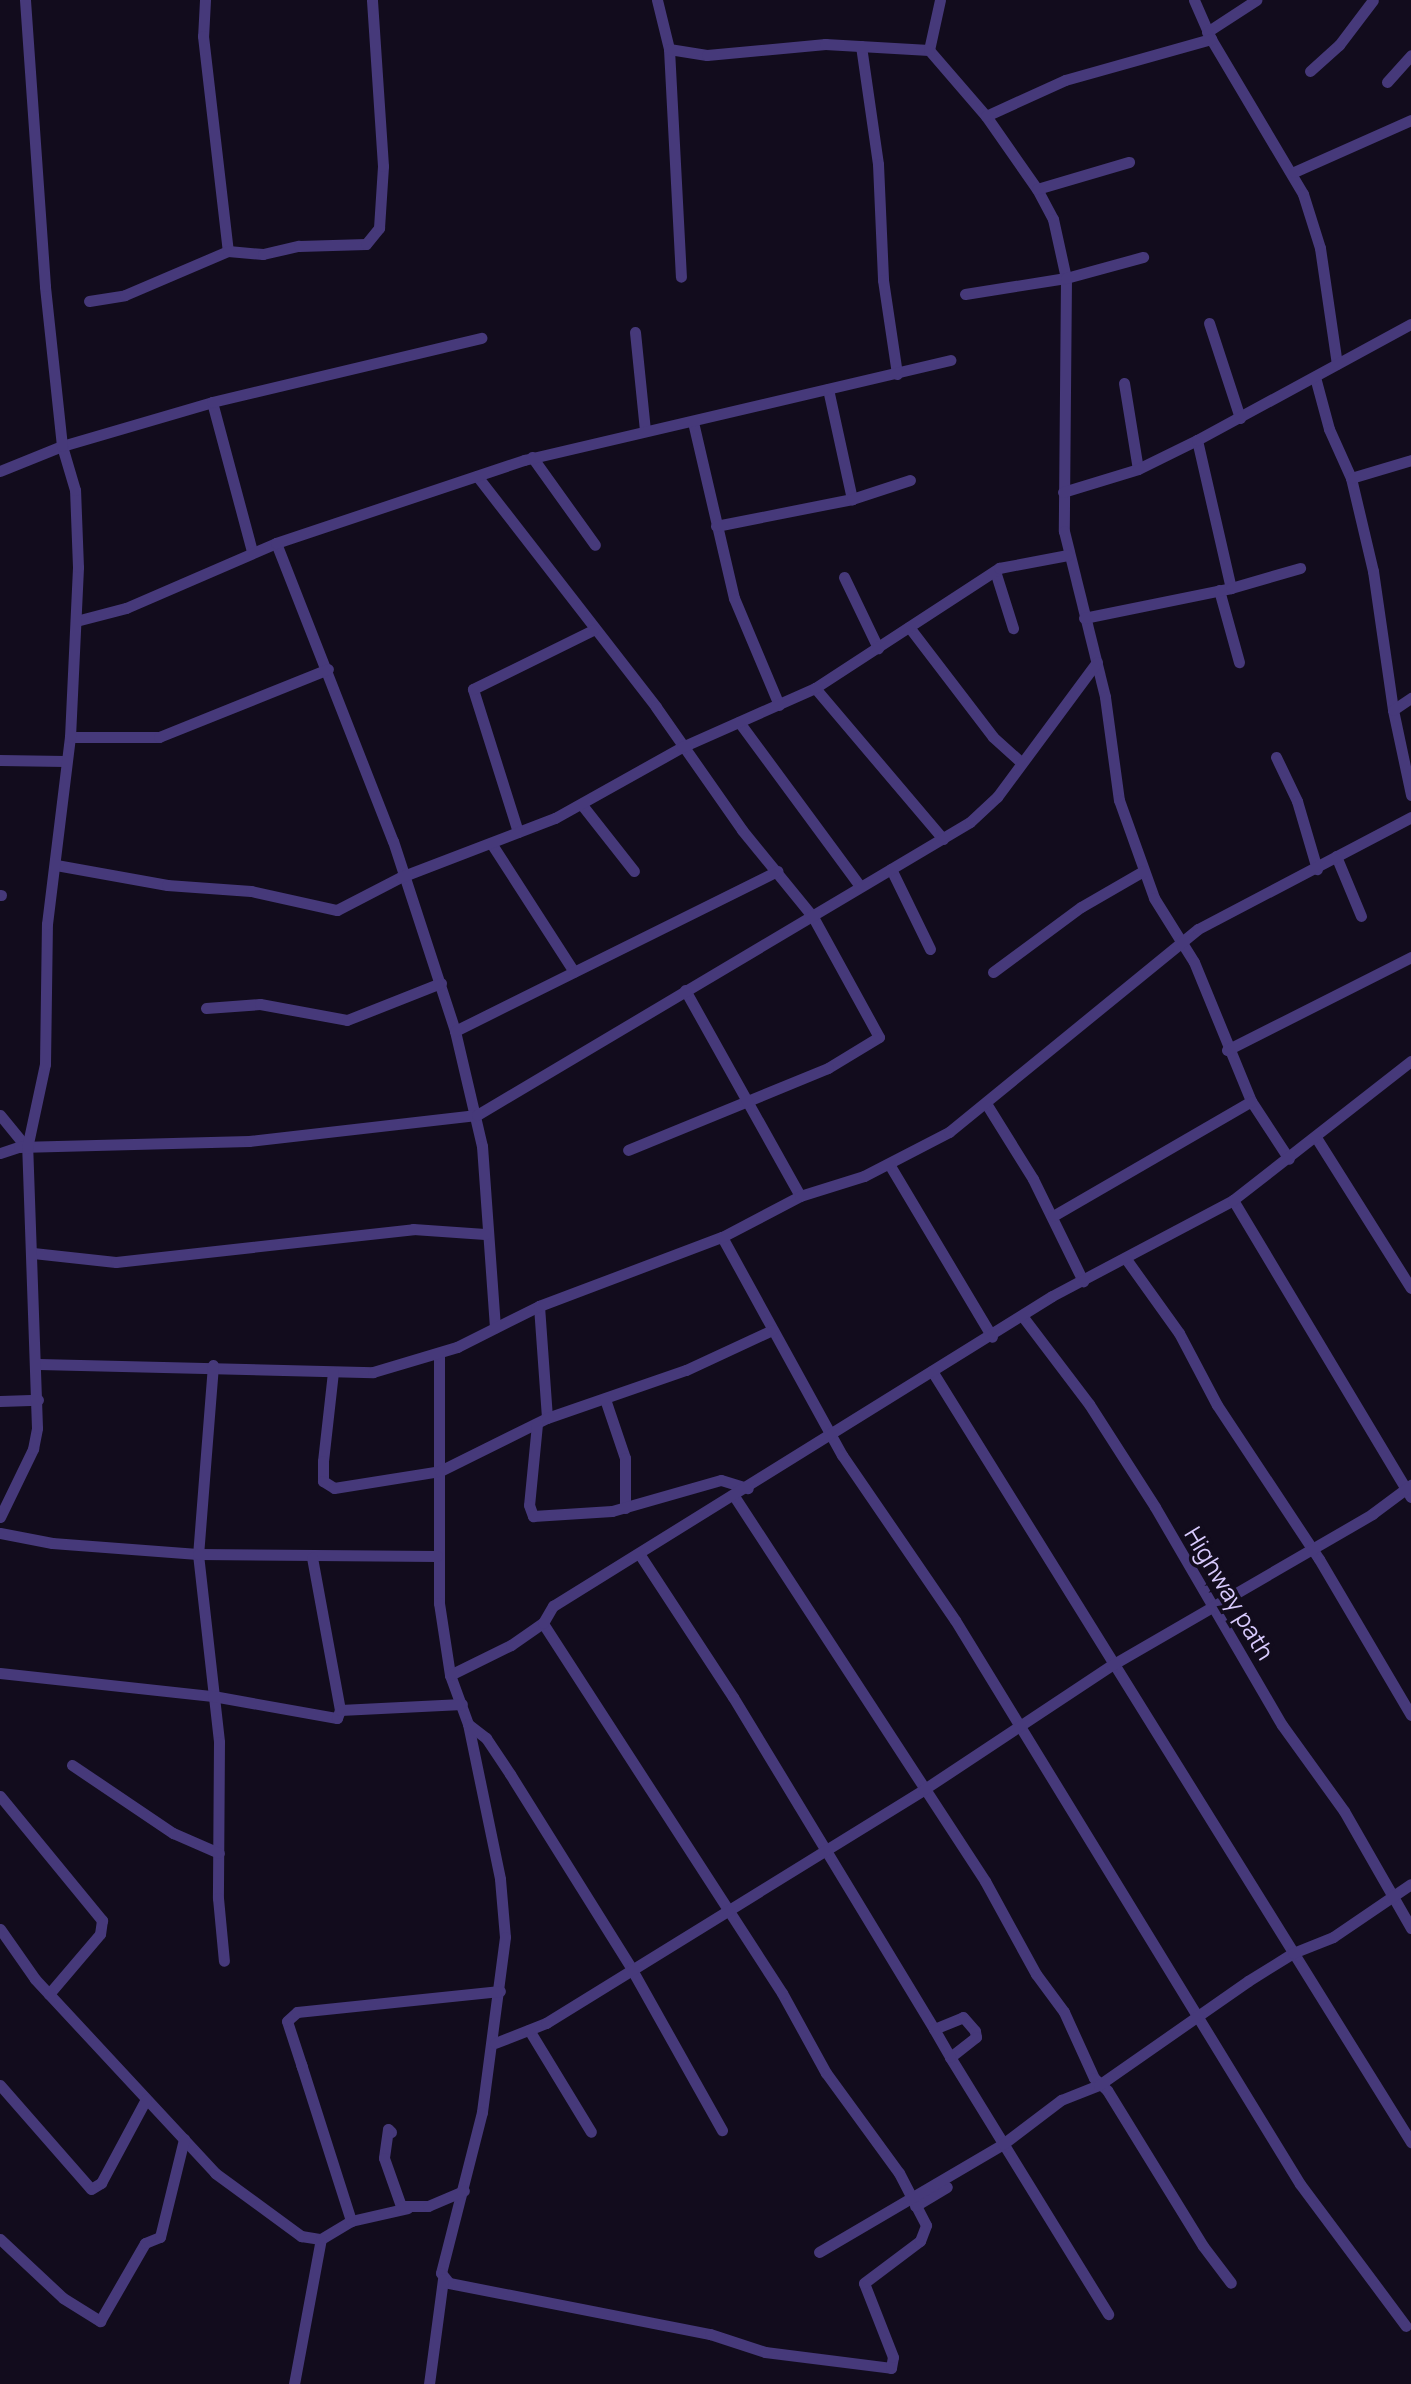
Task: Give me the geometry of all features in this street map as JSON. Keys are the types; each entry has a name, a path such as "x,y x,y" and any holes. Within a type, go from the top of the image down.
{"street":[{"path":"0,1517 36,1441 39,1364 27,1148 45,1064 47,924 70,737 76,621 75,490 62,446 25,0"},
{"path":"205,0 203,36 228,251"},
{"path":"89,301 125,295 228,251 263,254 299,246 366,244 379,228 383,166 372,0"},
{"path":"657,0 669,49 681,277"},
{"path":"929,50 940,0"},
{"path":"1194,0 1209,35 1294,172 1320,248 1337,364"},
{"path":"986,116 1065,80 1209,35 1256,0"},
{"path":"1310,71 1339,45 1373,0"},
{"path":"669,49 707,55 773,46 929,50 986,116 1037,189 1053,219 1066,278 1068,397 1063,492 1068,555 1097,662 1119,800 1143,871 1207,990 1227,1050 1251,1101 1289,1159"},
{"path":"861,46 878,164 883,280 897,374"},
{"path":"1387,82 1411,55"},
{"path":"1294,172 1411,120"},
{"path":"1037,189 1129,162"},
{"path":"965,294 1066,278 1143,257"},
{"path":"1209,323 1240,418"},
{"path":"1063,492 1138,469 1240,418 1411,324"},
{"path":"635,332 645,430"},
{"path":"0,471 62,446 212,402 481,338"},
{"path":"76,621 126,608 252,551 532,457 950,360"},
{"path":"1315,377 1329,429 1351,478 1373,571 1393,710 1411,795"},
{"path":"1124,383 1138,469"},
{"path":"828,389 852,499"},
{"path":"212,402 252,551"},
{"path":"693,422 716,526 754,653 779,705"},
{"path":"1197,440 1239,662"},
{"path":"532,457 595,545"},
{"path":"1351,478 1411,460"},
{"path":"477,476 813,917 879,1037 828,1068 628,1150"},
{"path":"716,526 852,499 910,480"},
{"path":"276,543 393,841 401,877 441,983 455,1031 477,1115 495,1328"},
{"path":"56,865 167,885 251,891 337,910 401,877 582,805 682,747 815,688 995,571 1068,555"},
{"path":"1084,618 1225,589 1300,568"},
{"path":"995,571 1013,628"},
{"path":"844,577 878,648"},
{"path":"909,627 993,737 1020,761"},
{"path":"518,832 473,689 593,630"},
{"path":"0,1153 27,1148 249,1141 477,1115 813,917 985,811 1097,662"},
{"path":"70,737 159,737 328,669"},
{"path":"815,688 943,839"},
{"path":"1393,710 1411,698"},
{"path":"739,722 860,886"},
{"path":"1276,757 1297,801 1317,869"},
{"path":"0,760 65,761"},
{"path":"582,805 634,871"},
{"path":"39,1364 213,1365 373,1372 439,1353 539,1306 722,1237 800,1196 889,1164 987,1105 1198,929 1411,817"},
{"path":"491,843 574,972"},
{"path":"1336,856 1361,916"},
{"path":"891,869 930,949"},
{"path":"455,1031 777,871"},
{"path":"993,972 1081,907 1143,871"},
{"path":"1227,1050 1411,957"},
{"path":"206,1008 260,1004 347,1020 441,983"},
{"path":"685,990 743,1101 800,1196"},
{"path":"450,1675 488,1659 543,1623 553,1606 640,1555 932,1371 1179,1225 1233,1200 1317,1139 1410,1064"},
{"path":"1053,1216 1251,1101"},
{"path":"987,1105 1053,1216 1083,1281"},
{"path":"0,1115 27,1148"},
{"path":"1317,1139 1411,1288"},
{"path":"889,1164 992,1337"},
{"path":"495,2043 529,2030 923,1790 1019,1723 1112,1665 1409,1490 1367,1416 1287,1295 1233,1200"},
{"path":"33,1253 116,1262 413,1229 485,1234"},
{"path":"722,1237 772,1330 834,1434 842,1455 1019,1723 1194,2003 1195,2017 1308,2196 1406,2326"},
{"path":"1126,1259 1179,1333 1217,1405 1348,1607 1411,1715"},
{"path":"539,1306 542,1421 529,1505 533,1516 625,1508 711,1481 730,1480 748,1488"},
{"name":"Highway path","path":"1023,1317 1089,1404 1282,1725 1344,1811 1411,1928"},
{"path":"333,1372 323,1481 334,1488 440,1471 542,1421 605,1399 772,1330"},
{"path":"429,2384 443,2279 495,2043 505,1937 500,1879 468,1724 450,1675 437,1556 439,1353"},
{"path":"213,1365 198,1554 213,1696 216,1847 224,1961"},
{"path":"932,1371 1112,1665 1216,1821 1293,1953 1411,2142"},
{"path":"605,1399 606,1412 625,1458 625,1508"},
{"path":"0,1401 38,1400"},
{"path":"584,1406 606,1412"},
{"path":"734,1496 1021,1940 1099,2085 1107,2090 1231,2283"},
{"path":"0,1533 65,1544 198,1554 312,1558 437,1556"},
{"path":"640,1555 824,1848 1108,2314"},
{"path":"0,1673 213,1696 337,1718 340,1710 312,1558"},
{"path":"443,2279 710,2334 765,2352 882,2370 891,2368 893,2357 864,2283 926,2235 926,2225 913,2201 826,2073 728,1908 543,1623"},
{"path":"340,1710 462,1704"},
{"path":"468,1724 486,1738 631,1968 722,2130"},
{"path":"72,1765 173,1833 216,1847"},
{"path":"0,1796 102,1920 100,1934 49,1994"},
{"path":"819,2252 913,2201 1003,2144 1061,2100 1099,2085 1293,1953 1333,1937 1411,1884"},
{"path":"0,1929 49,1994 215,2173 301,2236 321,2239 351,2221 464,2191"},
{"path":"351,2221 287,2021 297,2012 500,1991"},
{"path":"934,2029 963,2017 975,2031 976,2037 950,2057"},
{"path":"529,2030 591,2132"},
{"path":"0,2085 91,2189 101,2183 146,2099"},
{"path":"391,2132 388,2129 384,2158 395,2199 408,2208"},
{"path":"0,2239 63,2298 100,2321 145,2243 160,2237 173,2167 184,2139"},
{"path":"913,2201 947,2187"},
{"path":"294,2384 321,2239"}]}
